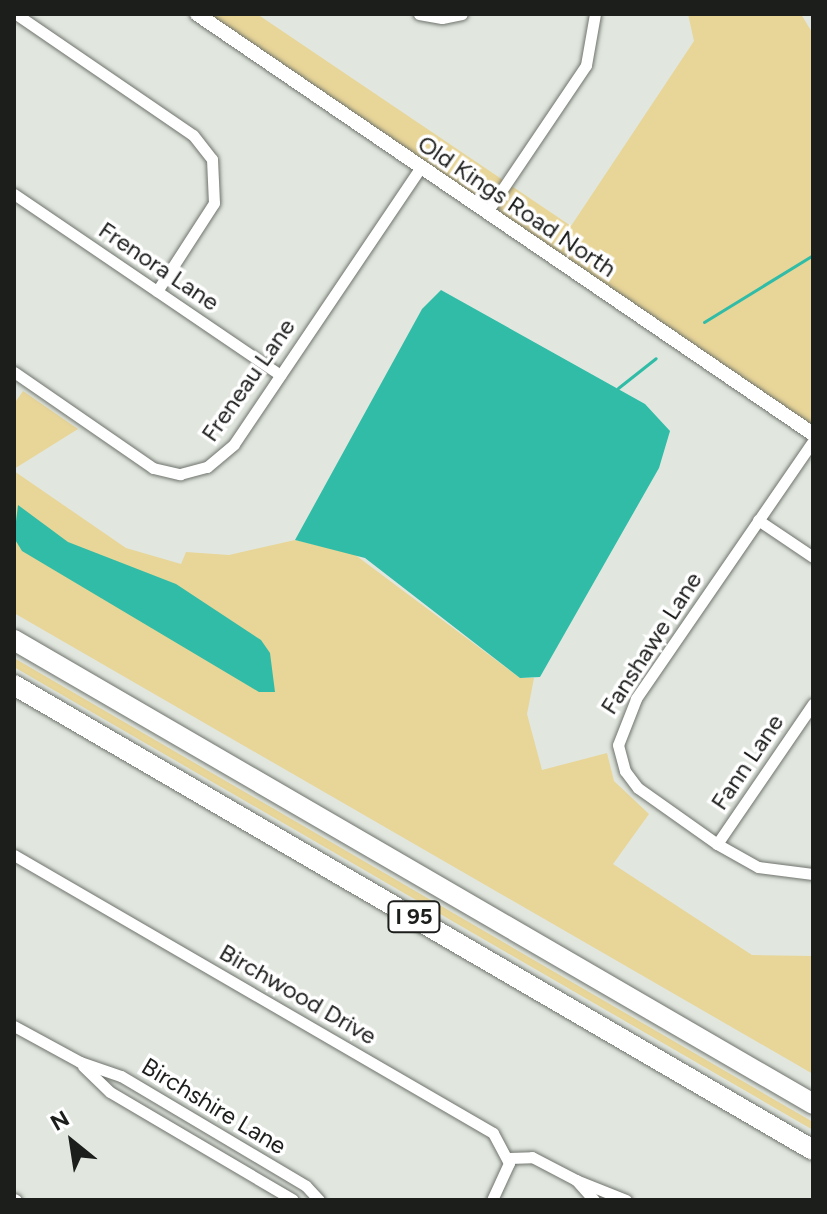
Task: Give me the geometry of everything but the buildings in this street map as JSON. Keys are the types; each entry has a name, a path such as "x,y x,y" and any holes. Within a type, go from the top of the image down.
{"highway":[{"name":"I 95","path":"14,640 813,1104"},
{"name":"I 95","path":"14,685 813,1150"}],"street":[{"path":"16,14 185,129 212,159 214,203 157,291"},
{"name":"Old Kings Road North","path":"197,14 813,434"},
{"path":"419,14 442,18 462,14"},
{"path":"487,212 586,65 595,14"},
{"name":"Freneau Lane","path":"14,372 153,468 173,474 201,470 224,456 421,167"},
{"name":"Frenora Lane","path":"14,194 280,375"},
{"name":"Fanshawe Lane","path":"813,441 636,699 619,737 620,757 633,783 717,844 758,867 813,874"},
{"path":"758,520 813,557"},
{"name":"Fann Lane","path":"717,844 813,704"},
{"name":"Birchwood Drive","path":"14,855 489,1130 509,1158"},
{"name":"Birchshire Lane","path":"14,1026 80,1062 121,1076 306,1186 319,1200"},
{"name":"Birchshire Lane","path":"80,1062 110,1092 293,1200"},
{"path":"492,1200 509,1158 532,1157 576,1180 626,1200"},
{"path":"576,1180 594,1200"}],"shaded area":[{"path":"207,14 257,14 571,226 694,41 688,14 801,14 813,34 813,427"},
{"path":"441,290 645,404 670,431 659,468 540,677 520,678 365,558 295,540 422,309"},
{"path":"23,391 78,429 14,469 14,404"},
{"path":"14,471 126,548 181,564 186,552 229,555 295,540 354,554 520,678 534,678 527,714 542,770 607,753 614,781 649,814 613,864 752,955 813,956 813,1074 14,613"},
{"path":"18,505 68,542 176,584 261,640 270,653 275,692 259,692 22,551 14,538"},
{"path":"14,658 813,1122 813,1130 14,667"}],"waterway":[{"path":"704,322 813,255"},
{"path":"618,388 656,358"}]}
